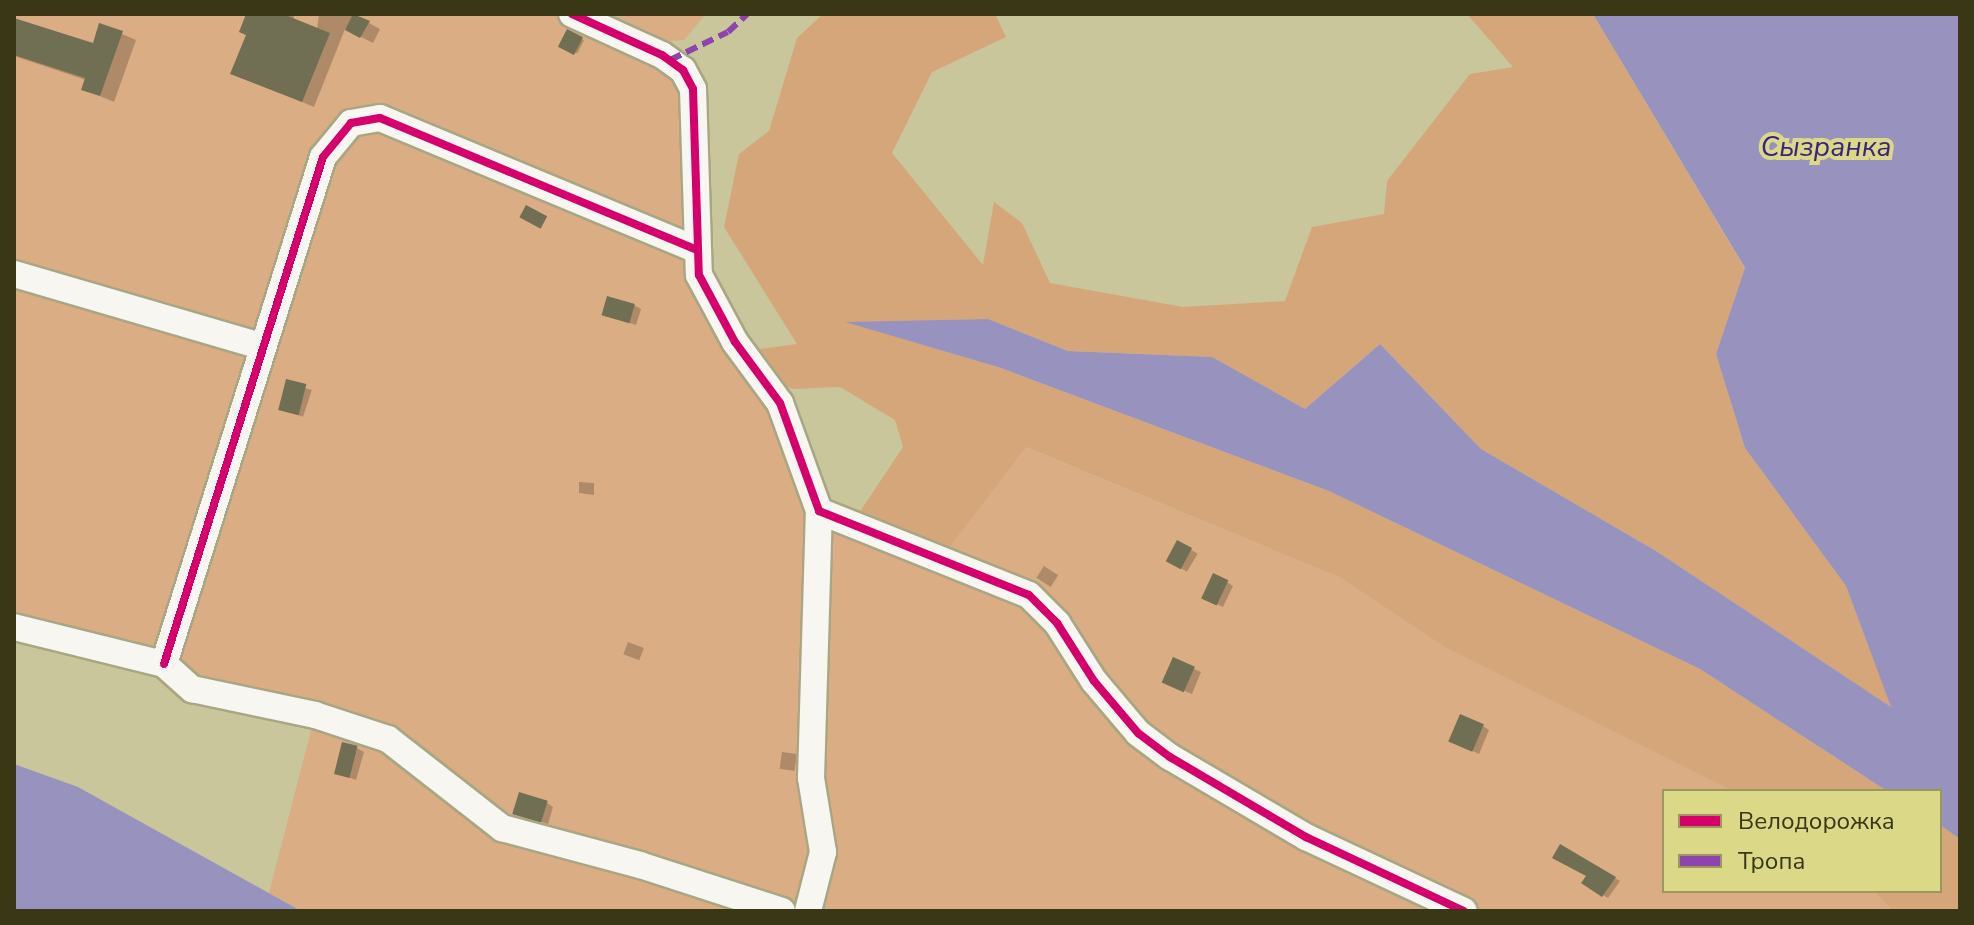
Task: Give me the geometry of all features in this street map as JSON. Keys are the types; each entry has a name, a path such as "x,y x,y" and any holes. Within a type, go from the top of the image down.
{"street":[{"path":"572,14 662,55 683,70 693,89 695,249 699,275 735,342 780,403 819,511 811,778 823,852 808,911"},
{"path":"164,664 323,157 351,123 380,118 695,249"},
{"path":"14,274 263,347"},
{"path":"819,511 1029,595 1057,623 1094,681 1138,733 1170,757 1306,837 1464,911"},
{"path":"14,627 164,664 192,689 315,715 388,739 502,828 782,911"}],"shaded area":[{"path":"14,14 706,14 684,40 639,43 683,70 696,261 780,403 819,511 940,559 1025,447 1341,578 1443,646 1729,789 1662,789 1662,893 1875,893 1893,911 301,911 269,893 315,715 192,689 164,664 14,627"},
{"path":"823,14 995,14 1006,37 932,72 892,153 983,265 994,202 1022,223 1050,283 1183,307 1285,301 1312,227 1384,214 1387,181 1470,74 1513,67 1467,14 1593,14 1745,269 1716,354 1745,448 1846,586 1892,708 1656,551 1481,449 1380,344 1305,409 1211,357 1068,351 988,319 849,323 1001,368 1329,491 1700,669 1884,789 1729,789 1443,646 1341,578 1026,447 948,549 859,513 903,447 895,420 840,387 793,389 761,377 753,350 797,344 724,227 739,154 769,131 797,38"},
{"path":"1942,826 1960,839 1960,911 1893,911 1875,893 1942,893"}],"water":[{"name":"Сызранка","path":"1593,14 1960,14 1960,839 1942,826 1942,789 1884,789 1700,669 1329,491 1001,368 845,322 988,319 1068,351 1212,357 1305,409 1380,344 1481,449 1656,551 1891,707 1846,586 1745,448 1716,354 1745,268"},
{"path":"14,764 78,787 301,911 14,911"}],"building":[{"path":"246,14 283,14 330,33 302,102 230,74 246,35 239,32"},
{"path":"353,14 370,21 360,38 345,30"},
{"path":"14,18 93,43 99,23 123,31 100,96 81,90 85,78 14,55"},
{"path":"567,29 583,37 574,55 558,47"},
{"path":"526,205 547,216 541,229 519,217"},
{"path":"607,296 635,304 629,323 601,315"},
{"path":"286,379 306,384 299,415 278,410"},
{"path":"1177,540 1192,548 1181,569 1166,561"},
{"path":"1213,573 1228,580 1217,606 1201,598"},
{"path":"1173,657 1195,667 1184,692 1162,683"},
{"path":"1460,714 1484,724 1472,752 1448,742"},
{"path":"342,742 358,746 350,778 334,774"},
{"path":"519,792 548,801 541,823 512,814"},
{"path":"1560,844 1616,877 1602,897 1581,883 1586,876 1552,858"}],"marked path":[{"path":"670,60 728,32 747,14"}],"cycle path":[{"path":"572,14 662,55 683,70 693,89 699,275 735,342 780,403 819,511 1029,595 1057,623 1094,681 1138,733 1170,757 1306,837 1464,911"},
{"path":"164,664 323,157 351,123 380,118 695,249"}]}
